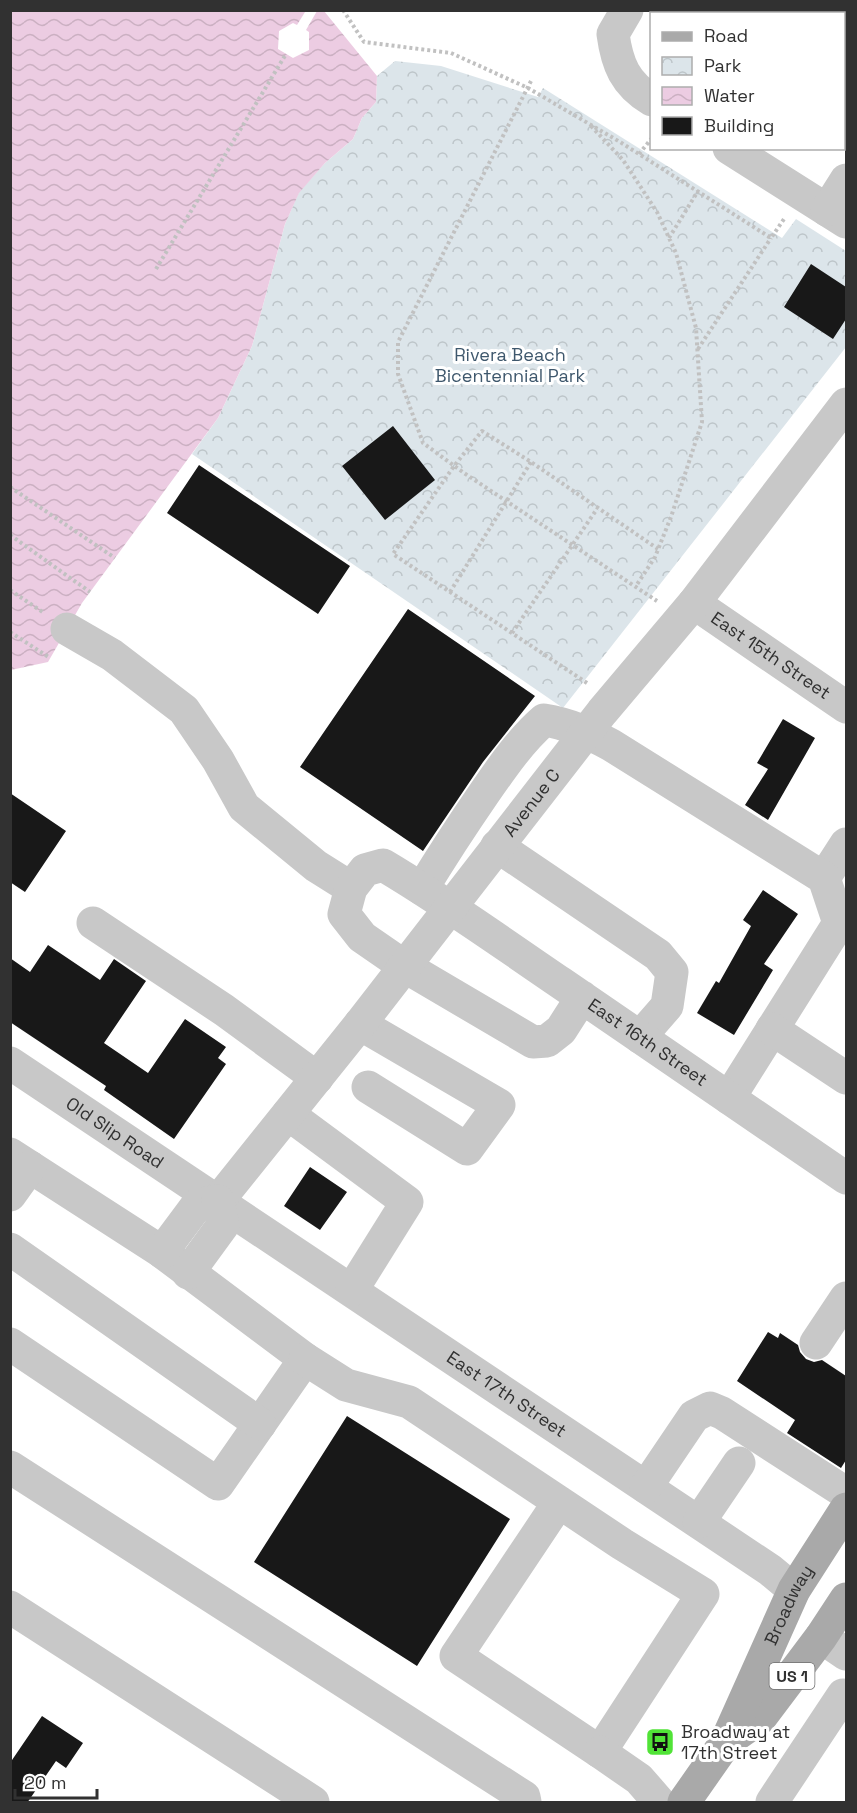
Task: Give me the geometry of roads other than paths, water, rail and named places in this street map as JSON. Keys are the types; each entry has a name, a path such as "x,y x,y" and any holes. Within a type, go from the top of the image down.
{"main road":[{"name":"Broadway","path":"684,1803 726,1742 794,1590 846,1509"},
{"name":"Broadway","path":"726,1742 760,1718 834,1646 846,1599"}],"street":[{"path":"627,10 613,34 616,54 623,72 638,92 650,99"},
{"path":"732,150 837,216 846,180"},
{"name":"Avenue C","path":"218,1202 587,732 694,603 846,404"},
{"name":"East 15th Street","path":"694,603 846,707"},
{"path":"67,629 112,655 184,710 218,760 244,807 316,866 351,888 344,914 362,937 404,966 532,1042 547,1041 561,1030 582,997"},
{"path":"422,890 446,848 528,734 544,720 562,723 587,732 824,878 839,923 729,1098"},
{"path":"824,878 846,844"},
{"path":"497,846 658,955 672,972 667,1006 640,1037"},
{"name":"East 16th Street","path":"351,888 365,870 383,865 450,907 846,1178"},
{"path":"93,923 224,1010 317,1078"},
{"path":"360,1024 499,1105 467,1149 368,1087"},
{"path":"772,1029 846,1078"},
{"name":"Old Slip Road","path":"10,1063 218,1202"},
{"path":"288,1114 407,1202 352,1290"},
{"path":"10,1195 20,1160 162,1252 305,1359 346,1385 409,1402 703,1594 600,1752"},
{"path":"162,1252 197,1205 218,1202 223,1225 188,1273"},
{"name":"East 17th Street","path":"218,1202 699,1522 770,1570 794,1590"},
{"path":"10,1250 260,1424"},
{"path":"816,1343 846,1298"},
{"path":"10,1344 218,1484 305,1359"},
{"path":"646,1487 694,1416 710,1408 722,1413 846,1493"},
{"path":"699,1522 739,1463"},
{"path":"10,1467 524,1797 525,1803"},
{"path":"559,1502 456,1656 639,1779 659,1803"},
{"path":"10,1607 313,1803"},
{"path":"772,1803 843,1695 846,1698"}],"water":[{"path":"10,11 324,11 377,76 376,102 362,118 353,139 325,163 299,193 285,224 252,346 218,418 82,603 48,662 11,670"}],"place":[{"name":"Broadway at 17th Street","path":"660,1742"}],"park label":[{"name":"Rivera Beach Bicentennial Park","path":"510,365"}]}
